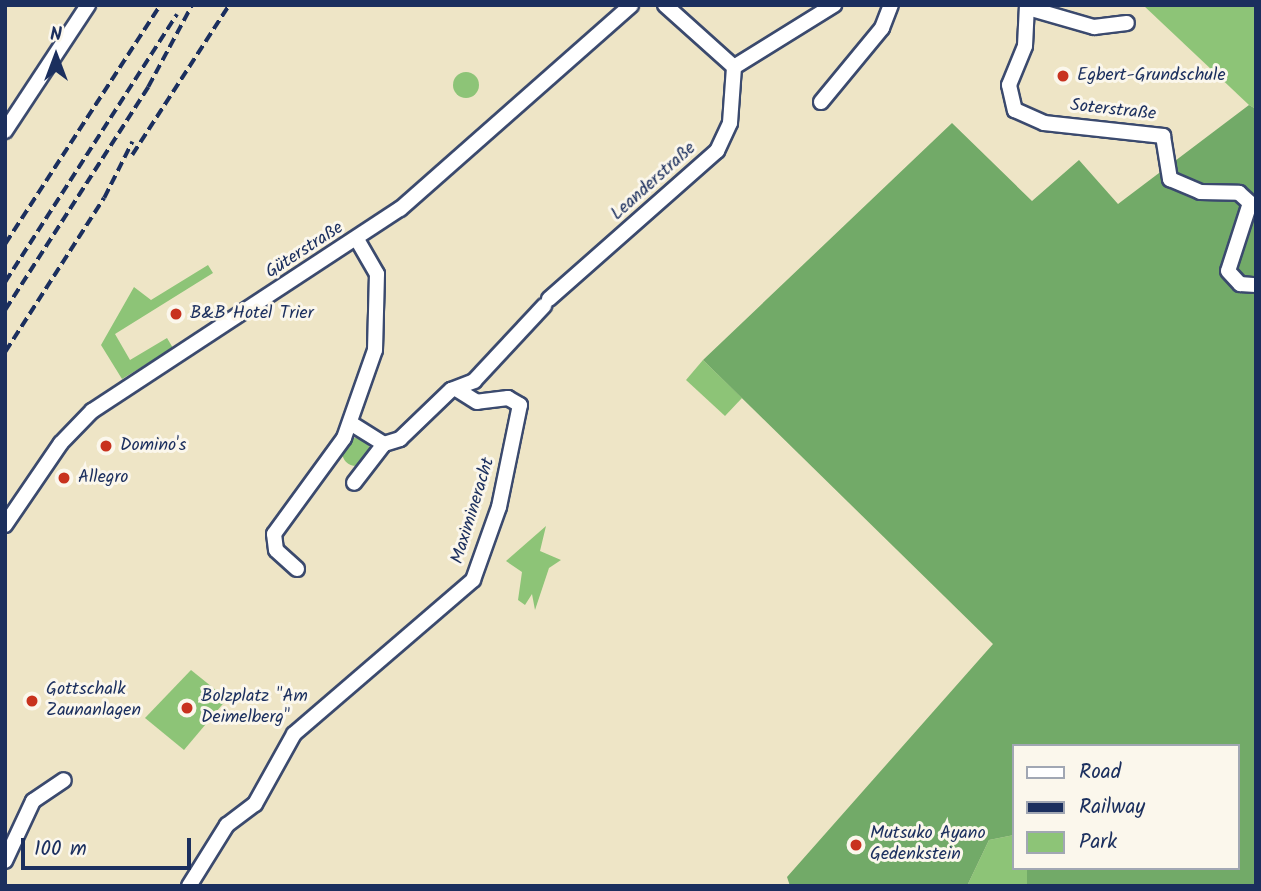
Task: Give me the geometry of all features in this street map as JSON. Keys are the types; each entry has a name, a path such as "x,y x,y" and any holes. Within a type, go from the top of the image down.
{"street":[{"path":"5,131 88,5"},
{"name":"Güterstraße","path":"5,525 61,443 92,411 357,240 631,5"},
{"path":"665,5 734,67 834,5"},
{"path":"821,102 882,27 891,5"},
{"path":"1028,7 1094,27 1127,23"},
{"name":"Soterstraße","path":"1028,7 1024,46 1010,85 1015,110 1044,123 1163,136 1170,179 1200,192 1239,193 1250,203 1228,271 1240,284 1256,285"},
{"name":"Leanderstraße","path":"458,390 547,302 717,151 730,123 734,67"},
{"path":"297,569 276,550 274,534 320,478 352,424 376,350 380,308 377,274 357,240"},
{"path":"354,483 384,444 400,439 458,390"},
{"name":"Maximineracht","path":"189,886 227,825 255,804 290,740 473,580 505,482 520,405 508,398 477,402 458,390"},
{"path":"352,424 384,444"},
{"path":"5,861 33,801 64,780"}],"green space":[{"path":"1143,5 1256,5 1256,109 1249,105"},
{"path":"466,72 475,76 479,85 475,94 466,98 457,94 453,85 457,76"},
{"path":"1249,105 1256,109 1256,886 1027,886 1027,870 1240,870 1240,744 1012,744 1012,835 989,840 967,886 790,886 787,877 993,644 703,360 952,123 1032,201 1079,160 1118,204"},
{"path":"208,265 213,273 115,334 130,360 167,338 173,348 122,379 101,345 134,287 151,300"},
{"path":"703,360 742,398 725,416 686,380"},
{"path":"356,438 366,442 370,452 366,462 356,466 346,462 342,452 346,442"},
{"path":"546,526 540,551 561,560 549,568 535,610 532,594 525,605 518,600 522,572 506,561"},
{"name":"Bolzplatz \"Am Deimelberg\"","path":"191,670 227,699 184,750 145,718"},
{"path":"1012,835 1012,870 1027,870 1027,886 967,886 989,840"}],"railway":[{"path":"5,244 160,5"},
{"path":"5,310 148,87 192,5"},
{"path":"132,155 229,5"},
{"path":"5,282 177,14"},
{"path":"5,352 104,198 132,142"}],"place":[{"name":"Egbert-Grundschule","path":"1063,76"},
{"name":"B&B Hotel Trier","path":"176,314"},
{"name":"Domino's","path":"106,446"},
{"name":"Allegro","path":"64,478"},
{"name":"Gottschalk Zaunanlagen","path":"32,701"},
{"name":"Bolzplatz \"Am Deimelberg\"","path":"187,708"},
{"name":"Mutsuko Ayano Gedenkstein","path":"856,845"}]}
